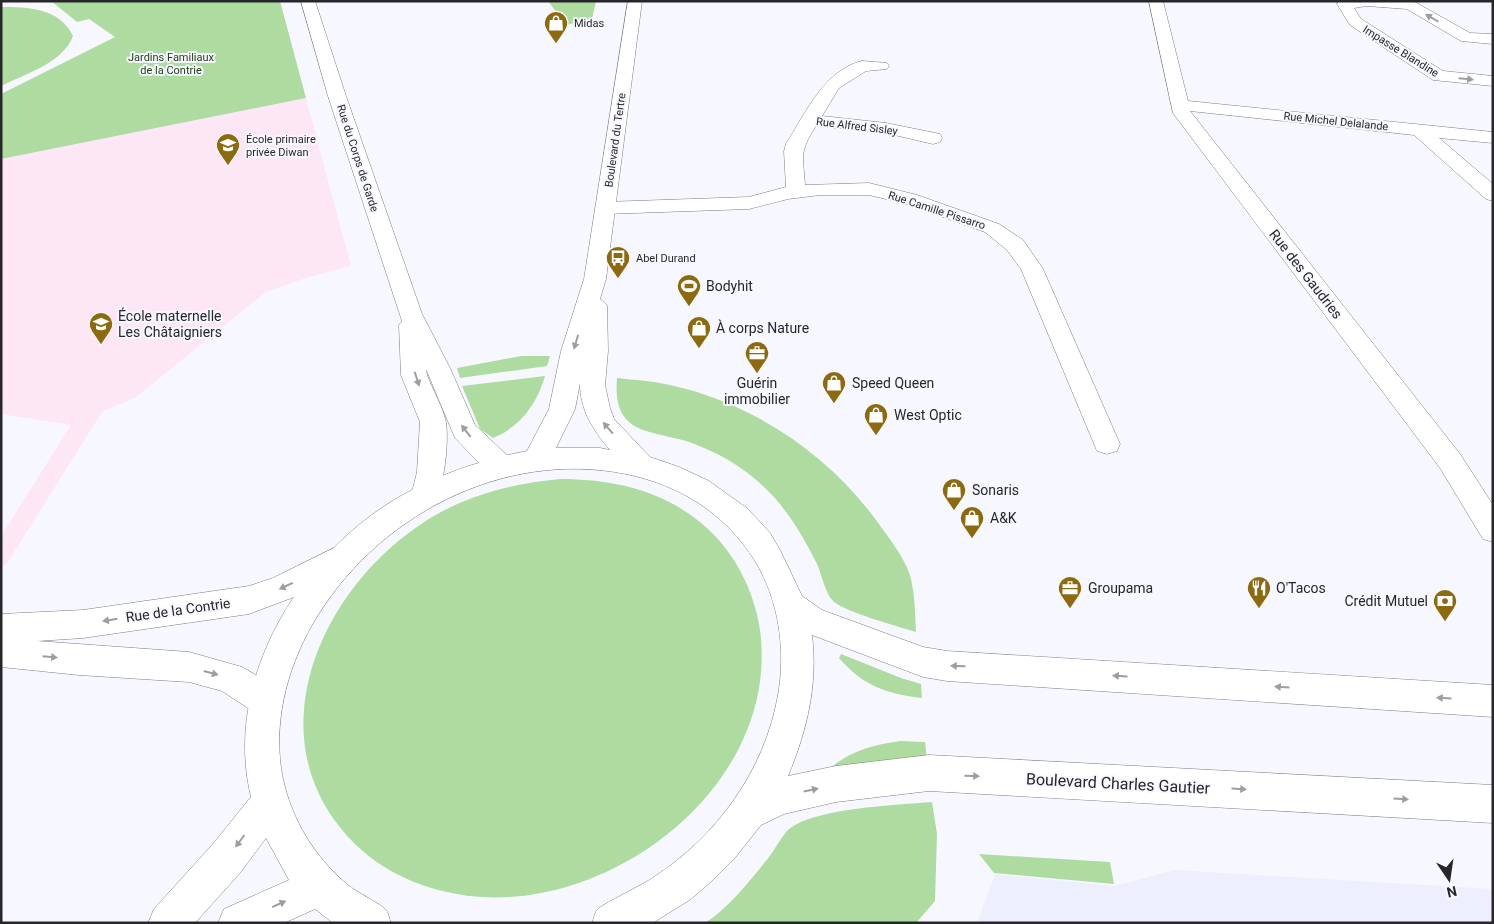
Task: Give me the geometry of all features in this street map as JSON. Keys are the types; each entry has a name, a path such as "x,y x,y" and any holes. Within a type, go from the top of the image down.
{"street":[{"name":"Rue du Corps de Garde","path":"308,1 410,314 438,368 464,431 500,466"},
{"name":"Boulevard du Tertre","path":"635,1 595,279 596,351 592,385 603,424 640,465"},
{"name":"Rue des Gaudries","path":"1156,1 1182,113 1450,461 1493,530"},
{"name":"Impasse Blandine","path":"1493,39 1467,38 1410,5 1367,1 1344,4 1355,22 1439,76 1493,81"},
{"name":"Rue Alfred Sisley","path":"796,192 793,151 795,144 833,86 862,66 881,66"},
{"name":"Rue Michel Delalande","path":"1180,105 1493,138"},
{"name":"Rue Alfred Sisley","path":"811,120 886,128 933,138"},
{"path":"1419,130 1493,195"},
{"name":"Rue Camille Pissarro","path":"605,208 749,203 796,192 844,188 888,193 992,228 1004,235 1015,245 1032,270 1107,444"},
{"name":"Boulevard du Tertre","path":"537,459 562,409 573,351 595,279"},
{"name":"Rue du Corps de Garde","path":"410,314 414,375 433,422 430,472 425,496"},
{"path":"371,923 340,904 303,867 289,846 270,802 263,768 262,734 266,700 277,660 295,622 318,587 344,556 396,513 449,484 500,466 537,459 572,457 606,458 640,465 665,473 690,484 712,497 733,514 752,532 768,554 781,578 790,605 798,652 795,704 778,758 766,785 749,811 706,860 676,885 643,907 612,923"},
{"name":"Rue de la Contrie","path":"1,628 84,624 249,600 283,588 344,556"},
{"path":"790,605 811,620 868,643 924,662 947,666 1493,701"},
{"path":"1,652 189,667 230,678 266,700"},
{"name":"Boulevard Charles Gautier","path":"749,811 780,796 836,784 884,777 929,774 1099,780 1493,804"},
{"path":"168,923 226,859 270,802"},
{"path":"238,923 320,886"}],"shaded area":[{"name":"École maternelle Les Châtaigniers","path":"306,98 351,266 309,277 266,292 135,398 102,412 6,565 1,565 1,536 71,425 1,414 1,159"},
{"path":"1175,870 1493,889 1493,923 977,923 995,874 1114,886"}],"green space":[{"name":"Jardins Familiaux de la Contrie","path":"51,1 280,1 306,98 1,159 1,94 115,37 89,19 77,22"},
{"path":"548,1 596,1 592,19 566,25"},
{"path":"1,7 32,9 52,15 67,27 73,36 61,54 52,61 1,86"},
{"path":"521,356 550,356 547,366 460,378 457,368"},
{"path":"545,376 532,405 511,428 493,438 480,429 462,386"},
{"path":"617,378 670,385 730,404 785,434 835,473 876,520 907,568 912,582 916,632 861,615 834,602 828,594 817,564 802,537 777,500 755,479 712,451 692,443 649,432 633,425 624,416 619,406"},
{"path":"560,479 600,481 657,496 691,515 707,528 727,550 742,574 748,588 760,630 759,685 745,736 717,783 680,823 636,856 586,880 534,894 481,897 430,888 398,875 369,856 356,845 323,803 307,757 304,709 314,662 334,617 363,576 400,540 441,512 470,499 499,489"},
{"path":"841,654 921,684 922,698 898,694 876,687 857,676 848,668 839,658"},
{"path":"900,741 925,742 927,759 826,772 842,759 860,750"},
{"path":"932,802 937,834 935,901 916,923 705,923 740,892 769,857 787,831 798,823 815,817 855,809"},
{"path":"979,854 1110,862 1114,884 994,873"}],"place":[{"name":"Midas","path":"556,44"},
{"name":"École primaire privée Diwan","path":"228,166"},
{"name":"Abel Durand","path":"618,279"},
{"name":"Bodyhit","path":"689,307"},
{"name":"École maternelle Les Châtaigniers","path":"101,345"},
{"name":"À corps Nature","path":"699,349"},
{"name":"Guérin immobilier","path":"757,374"},
{"name":"Speed Queen","path":"834,404"},
{"name":"West Optic","path":"876,436"},
{"name":"Sonaris","path":"954,511"},
{"name":"A&K","path":"972,539"},
{"name":"Groupama","path":"1070,609"},
{"name":"O'Tacos","path":"1259,609"},
{"name":"Crédit Mutuel","path":"1445,622"}]}
